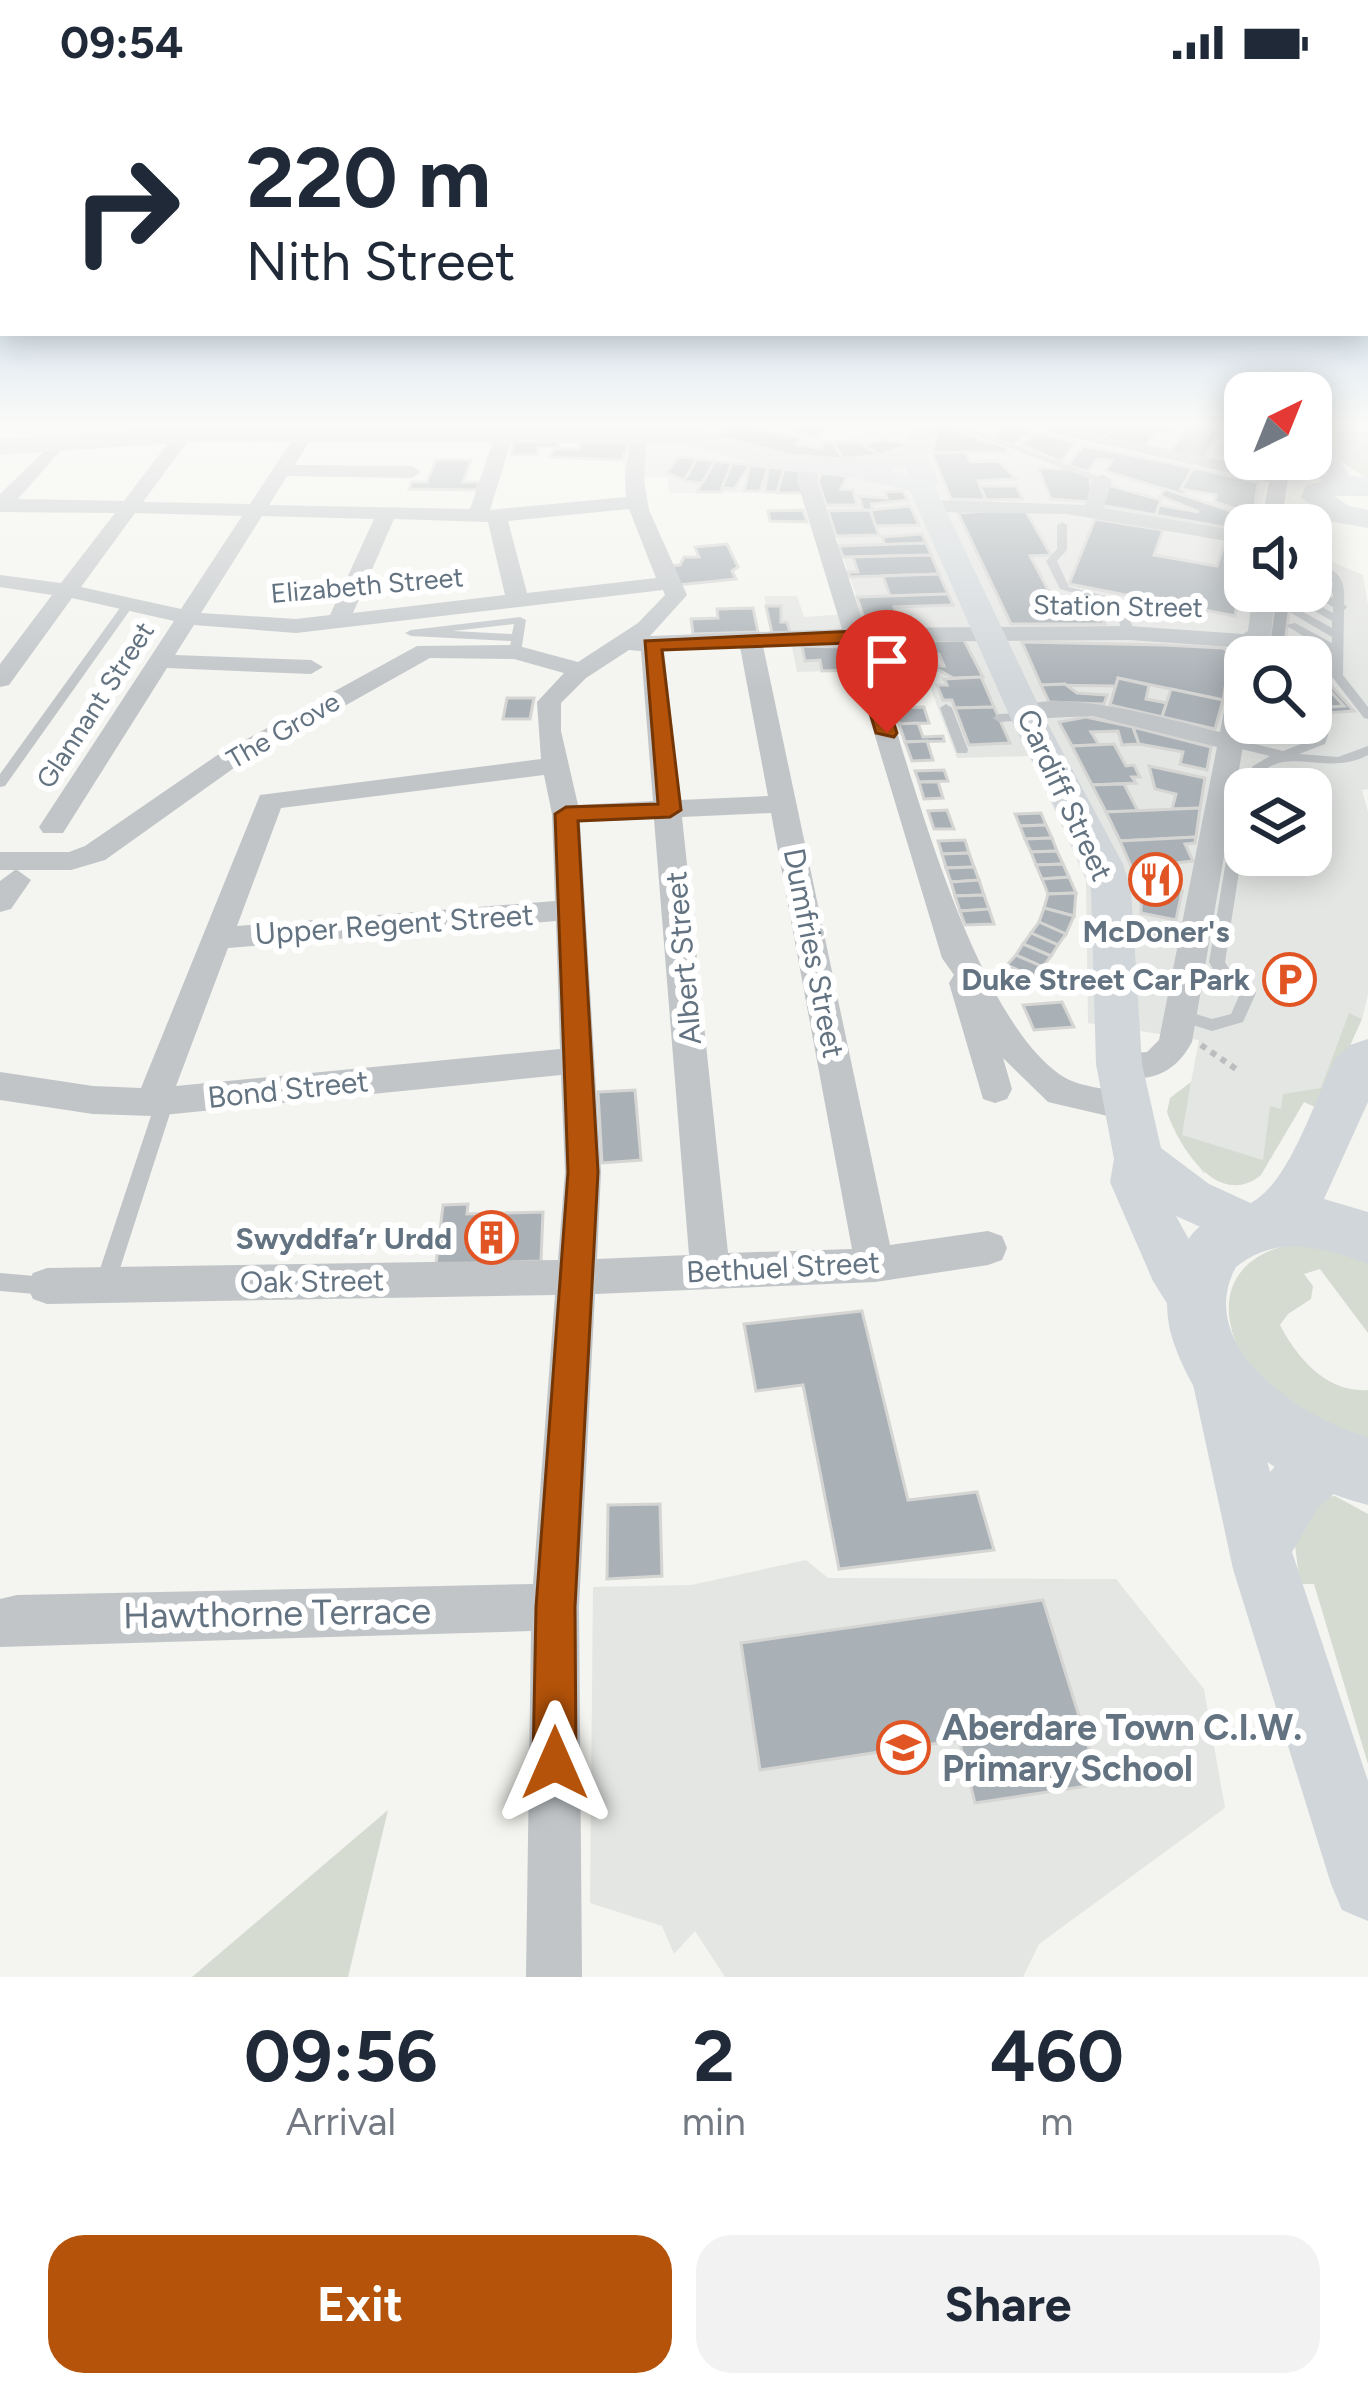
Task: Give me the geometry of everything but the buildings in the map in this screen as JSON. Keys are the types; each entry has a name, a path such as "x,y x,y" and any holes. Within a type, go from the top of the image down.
{"main road":[{"name":"Cardiff Street","path":"936,513 988,633 1017,716 1103,864 1111,890 1122,1085 1139,1159 1135,1182 1172,1264 1197,1303"},
{"path":"1339,513 1368,520"},
{"path":"1368,1058 1355,1072 1297,1196 1264,1222 1224,1240 1204,1267 1197,1303 1217,1368 1239,1481 1288,1654 1368,1884"},
{"path":"1139,1159 1205,1208 1264,1222 1315,1221 1368,1238"},
{"path":"1217,1368 1242,1401 1274,1430 1357,1469"},
{"path":"1261,1546 1289,1490 1304,1473 1357,1469"}],"street":[{"path":"0,680 123,513"},
{"name":"Glannant Street","path":"53,826 253,513"},
{"path":"338,622 387,513"},
{"path":"398,513 516,513"},
{"path":"554,1977 555,1607 583,1172 566,814 548,731 549,702 581,670 641,644 676,595 648,539 641,513"},
{"path":"816,513 995,1089"},
{"path":"1101,513 1224,534"},
{"path":"488,516 518,602"},
{"name":"Elizabeth Street","path":"1,582 188,616 296,626 670,583"},
{"name":"Station Street","path":"641,644 1129,633 1224,658"},
{"name":"Dumfries Street","path":"751,642 875,1265"},
{"name":"Albert Street","path":"641,644 670,810 710,1271"},
{"name":"The Grove","path":"5,881 95,854 226,762 425,651 517,645 581,670"},
{"path":"158,661 311,667"},
{"path":"1017,716 1092,710 1224,740"},
{"path":"958,958 1030,1070 1063,1093 1122,1085 1166,1060 1175,1042 1195,1027 1231,744"},
{"path":"159,1102 270,801 556,765"},
{"path":"566,814 785,804"},
{"name":"Upper Regent Street","path":"217,938 571,910"},
{"name":"Bond Street","path":"0,1086 93,1100 159,1102 576,1061"},
{"name":"Bethuel Street","path":"578,1277 875,1265 988,1248"},
{"name":"Oak Street","path":"47,1286 578,1277"},
{"name":"Hawthorne Terrace","path":"0,1623 17,1618 555,1607"}],"lane":[{"path":"1062,525 1061,550 1052,561 1065,589 1118,602 1129,633"},
{"path":"1332,588 1340,633 1368,715"},
{"path":"0,783 129,603"},
{"path":"1328,612 1340,633"},
{"path":"1292,618 1340,633"},
{"path":"1292,618 1340,633"},
{"path":"1292,618 1340,633"},
{"path":"520,620 517,645 497,637 411,633 520,620"},
{"path":"1332,640 1340,633"},
{"path":"952,716 962,750"},
{"path":"1241,744 1330,760 1364,753 1368,774"},
{"path":"1257,768 1312,744"},
{"path":"1195,1027 1237,1018 1248,993 1230,985 1217,962 1231,876"},
{"path":"105,1285 159,1102"},
{"path":"0,1282 47,1286"}],"path":[{"path":"1195,1027 1239,1071"}],"shaded area":[{"path":"828,513 1224,513 1224,612 1332,612 1332,562 1363,575 1368,605 1368,789 1362,790 1368,812 1368,994 1362,1019 1349,1014 1324,1094 1297,1099 1265,1166 1203,1173 1181,1135 1199,1040 1088,1023 1086,880 1030,756 957,758 924,671 912,672 909,666 934,665 931,657 850,661 852,670 797,672 792,647 772,633 764,596 797,596 804,617 862,613"},
{"path":"1349,1013 1362,1019 1321,1110 1304,1102 1261,1175 1245,1184 1230,1185 1202,1170 1173,1126 1167,1112 1170,1098 1191,1082 1182,1135 1263,1160 1270,1106 1281,1109 1283,1094 1321,1088"},
{"path":"1294,1244 1317,1245 1368,1261 1368,1333 1320,1269 1304,1274 1313,1286 1311,1299 1280,1325 1315,1371 1339,1386 1368,1390 1368,1445 1321,1425 1274,1393 1250,1371 1237,1345 1229,1309 1236,1279 1258,1257"},
{"path":"1335,1496 1368,1514 1368,1764 1314,1584 1300,1584 1294,1538 1314,1498"},
{"name":"Aberdare Town C.I.W. Primary School","path":"806,1560 828,1578 1116,1579 1204,1689 1225,1808 1039,1944 1023,1977 725,1977 695,1931 674,1954 662,1926 590,1903 593,1587 691,1585"},
{"path":"388,1810 348,1977 192,1977"}],"place":[{"name":"McDoner's","path":"1156,879"},
{"name":"Duke Street Car Park","path":"1289,979"},
{"name":"Swyddfa’r Urdd","path":"491,1238"},
{"name":"Aberdare Town C.I.W. Primary School","path":"903,1748"}],"route":[{"path":"555,1763 555,1607 583,1172 566,814 670,810 652,645 856,637 887,733"}]}
